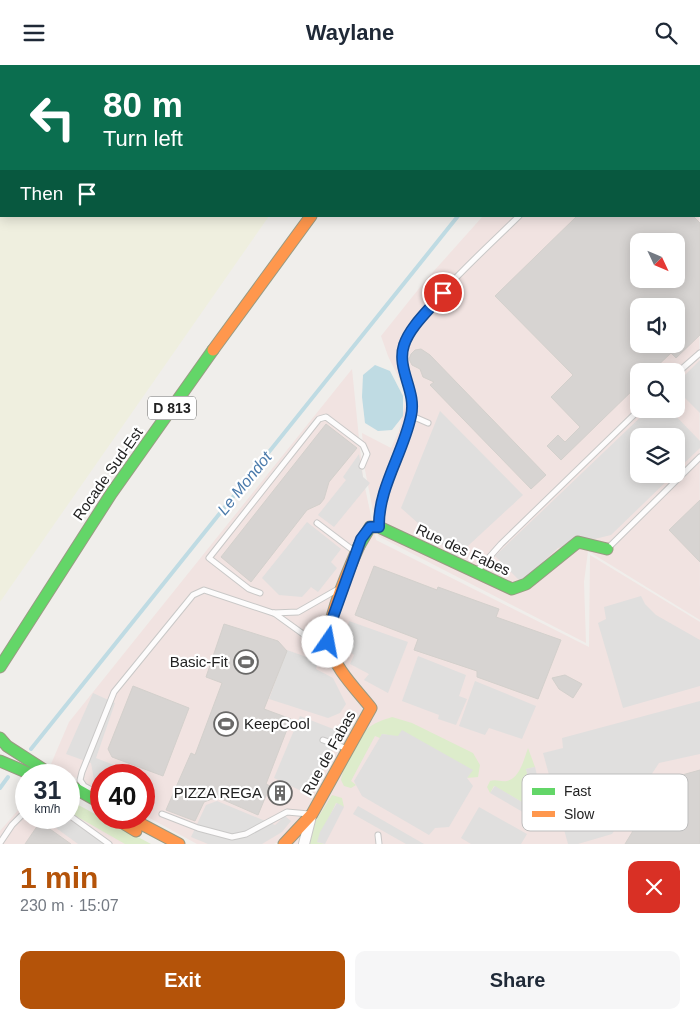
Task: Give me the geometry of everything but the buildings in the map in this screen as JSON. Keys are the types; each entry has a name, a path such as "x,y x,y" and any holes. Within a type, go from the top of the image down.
{"main road":[{"name":"Rocade Sud-Est","path":"0,667 37,604 188,385 310,217"},
{"name":"Rue de Fabas","path":"284,844 312,814 371,708 334,657 328,642 328,631 366,531 375,525 379,527"},
{"name":"Rue des Fabes","path":"379,527 508,589 516,590 526,584 569,546 578,542 586,542 607,549"},
{"name":"Rocade Sud-Est","path":"0,648 37,604"},
{"path":"0,738 7,746 35,764"},
{"path":"0,761 15,767"},
{"path":"134,829 160,844"},
{"path":"151,829 180,844"}],"street":[{"name":"Rue de Fabas","path":"304,844 312,814"}],"lane":[{"path":"379,527 379,509 412,416 412,397 402,357 405,343 418,323 461,272 518,217"},
{"path":"685,366 700,353"},
{"path":"412,416 428,423"},
{"path":"260,593 249,589 210,557 319,419 326,417 363,445 367,454 362,466"},
{"path":"475,573 501,544 631,418"},
{"path":"607,549 700,457"},
{"path":"318,523 357,553"},
{"path":"273,613 298,612 344,586"},
{"path":"90,789 84,786 80,780 82,771 114,692 192,595 204,591 273,613 334,657"},
{"path":"323,740 348,749"},
{"path":"162,814 198,828 232,837 246,834 287,812 312,814"},
{"path":"0,843 15,822"},
{"path":"80,823 109,844"},
{"path":"155,827 180,844"},
{"path":"378,835 379,844"}],"shaded area":[{"path":"482,217 699,217 700,620 588,551 584,582 586,643 378,536 365,470 362,433 391,448 399,431 407,395 388,356 381,336 425,281"},
{"path":"700,360 700,413 685,398 685,375"},
{"path":"352,369 363,478 376,540 589,647 590,555 700,622 700,844 292,844 284,840 274,844 197,844 155,821 155,764 90,764 90,786 80,780 80,764 51,764 69,722"},
{"path":"440,411 523,495 456,557 401,508"},
{"path":"640,418 678,418 700,441 700,448 685,462 685,428 630,428 630,483 665,483 611,535 558,548 521,582 495,556"},
{"path":"359,454 363,477 370,483 334,527 318,515 346,480 343,477"},
{"path":"307,522 341,549 331,562 337,568 318,592 311,587 302,597 279,595 262,578"},
{"path":"641,596 645,604 656,615 700,640 700,686 623,708 598,623 606,619 604,607"},
{"path":"349,621 408,642 388,693 364,680 369,674 350,664 354,655 344,646"},
{"path":"287,650 318,661 316,669 333,678 346,704 340,713 328,718 269,699"},
{"path":"418,656 466,675 459,696 467,699 456,725 438,719 439,715 402,701"},
{"path":"475,681 536,706 522,739 489,728 485,735 459,726"},
{"path":"93,693 115,703 96,758 111,764 91,764 66,754"},
{"path":"700,701 700,754 659,763 652,774 549,774 543,753 563,748 562,738"},
{"path":"300,716 341,732 312,796 274,778"},
{"path":"402,730 473,770 467,778 473,786 449,827 435,828 429,835 362,796 354,781 382,734 398,736"},
{"path":"535,767 537,774 527,774 526,769"},
{"path":"495,786 522,802 522,812 490,793"},
{"path":"217,801 275,825 285,816 291,821 282,832 262,844 208,844 191,837 206,805"},
{"path":"337,803 344,807 325,844 317,842 320,832"},
{"path":"358,806 424,844 406,844 353,814"},
{"path":"479,807 527,834 521,844 471,844 461,838"},
{"path":"15,814 15,829 80,829 80,815 90,820 90,829 107,829 136,844 0,844 0,831"},
{"path":"80,827 105,844 78,844 57,829 80,829"},
{"path":"564,831 614,831 612,834 578,844 568,844"}],"green space":[{"path":"0,217 268,217 0,602"},
{"path":"392,717 412,723 473,753 480,765 478,777 467,778 472,770 398,737 382,734 380,738 375,736 351,781 356,785 351,788 344,786 341,780 344,769 363,734 375,724"},
{"path":"528,748 535,767 526,769 527,774 522,774 522,802 494,786 490,793 487,787 490,781 507,781 515,776 521,767"},
{"path":"332,795 342,798 344,807 336,803 317,842 325,844 308,844 312,827"},
{"path":"80,806 90,811 90,824 80,818"},
{"path":"99,829 123,829 151,844 125,844"}],"water":[{"path":"375,365 390,371 403,396 403,416 392,430 378,431 365,423 362,397 363,375"}],"waterway":[{"name":"Le Mondot","path":"31,749 457,217"},
{"path":"0,788 8,777"}],"traffic: fast":[{"path":"0,667 111,494 213,350"},
{"path":"359,546 370,527 379,527 512,589 526,584 578,542 607,549"},
{"path":"0,738 7,746 35,764"},
{"path":"0,761 15,767"},
{"path":"80,791 90,797"}],"traffic: slow":[{"path":"213,350 310,217"},
{"path":"284,844 312,814 371,708 341,670 329,644 334,609 359,546"},
{"path":"151,829 179,844"}],"place":[{"name":"Basic-Fit","path":"246,662"},
{"name":"KeepCool","path":"226,724"},
{"name":"PIZZA REGA","path":"280,793"}],"route":[{"path":"328,642 328,631 361,539 370,527 375,525 379,527 379,509 412,416 412,397 402,365 402,350 418,323 443,293"}]}
